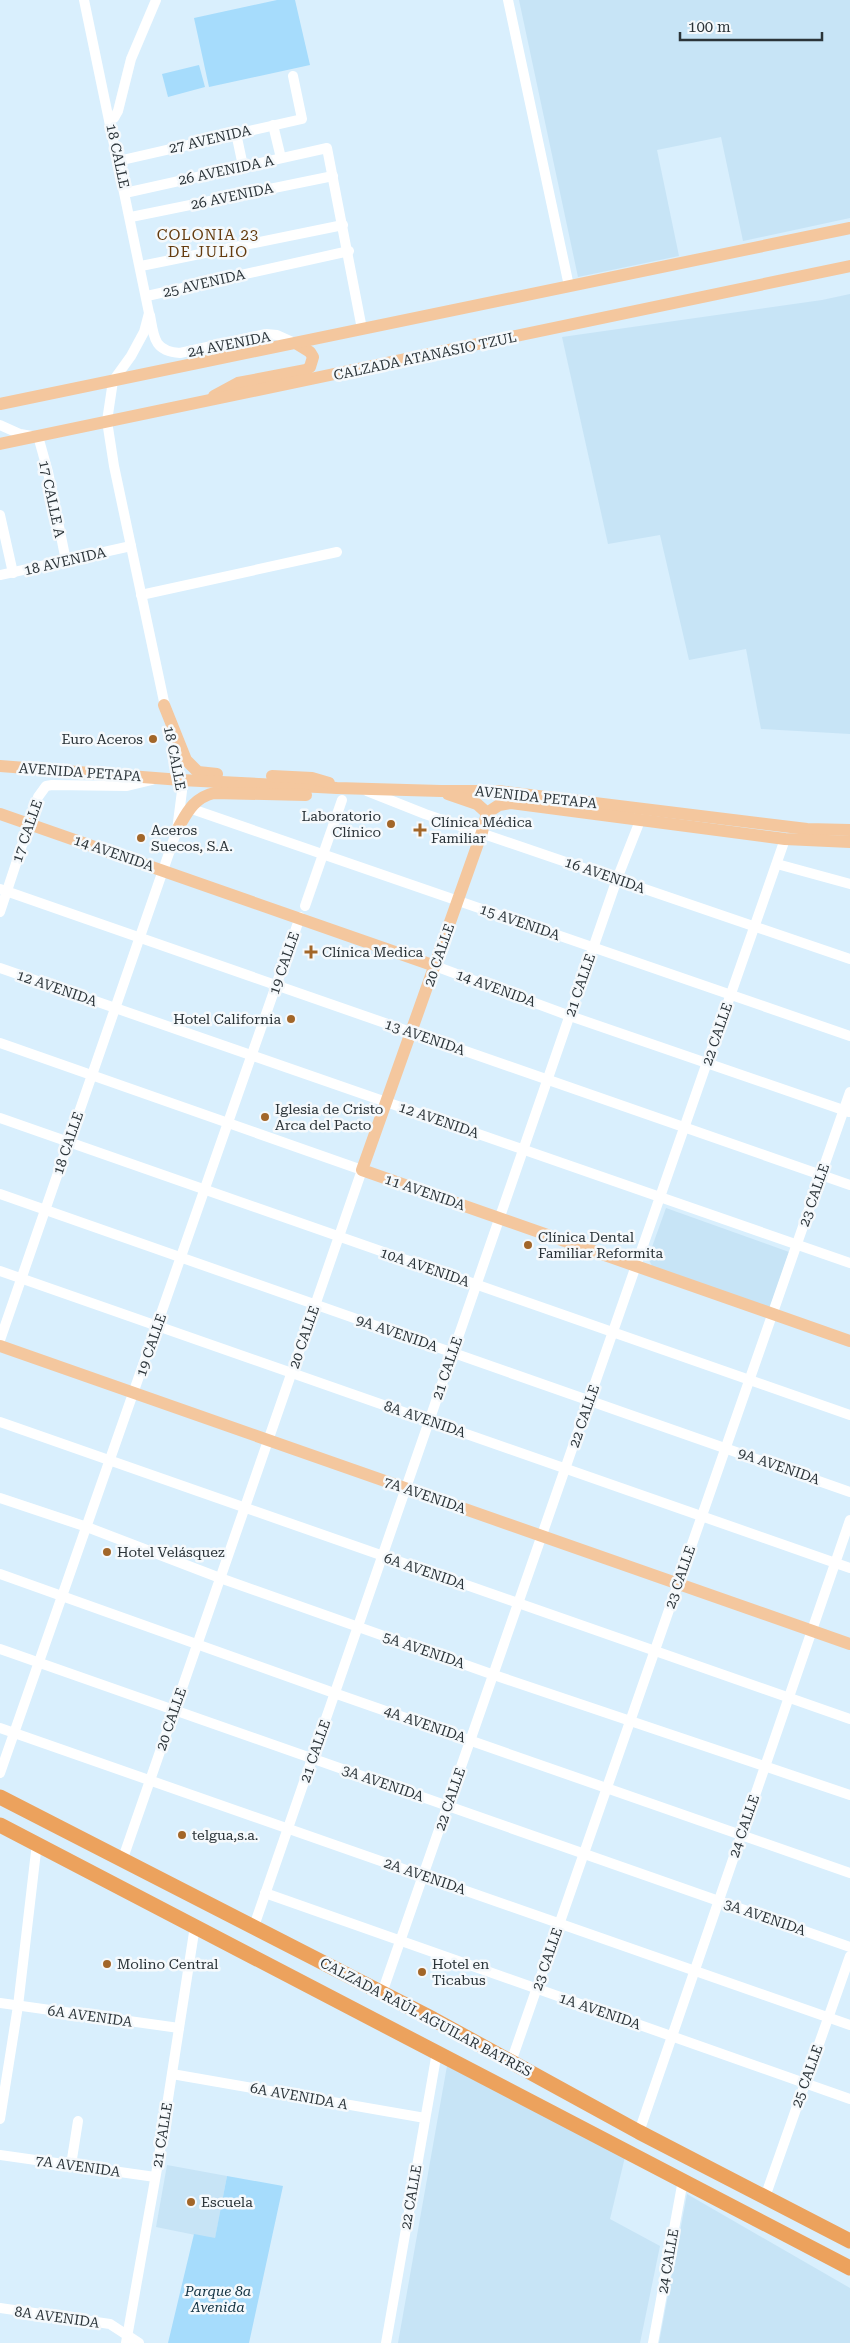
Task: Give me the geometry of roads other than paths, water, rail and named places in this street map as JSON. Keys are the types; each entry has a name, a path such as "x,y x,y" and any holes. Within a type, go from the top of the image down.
{"highway":[{"name":"CALZADA RAÚL AGUILAR BATRES","path":"0,1797 253,1929 382,1993 639,2132 850,2241"},
{"name":"CALZADA RAÚL AGUILAR BATRES","path":"0,1825 850,2268"}],"main road":[{"path":"0,404 850,228"},
{"name":"CALZADA ATANASIO TZUL","path":"0,444 850,266"},
{"path":"203,402 238,383 306,370 310,367 313,357 310,352 297,344"},
{"path":"164,705 186,760 198,772 312,778 324,780 338,788"},
{"name":"AVENIDA PETAPA","path":"0,766 182,780 338,788 441,791 498,790 807,829 850,830"},
{"path":"177,830 189,808 203,796 214,793 313,795 338,788"},
{"path":"441,791 478,804 487,813"},
{"name":"AVENIDA PETAPA","path":"487,813 499,805 511,803 786,839 850,842"},
{"name":"20 CALLE","path":"362,1170 482,832 487,813"},
{"name":"14 AVENIDA","path":"0,814 164,871 302,912 435,966"},
{"name":"11 AVENIDA","path":"362,1170 850,1341"},
{"name":"7A AVENIDA","path":"0,1346 850,1644"}],"street":[{"name":"18 CALLE","path":"84,0 131,217 155,341 161,348"},
{"path":"110,119 114,118 118,111 131,59 156,0"},
{"path":"508,0 569,286"},
{"name":"27 AVENIDA","path":"118,161 302,118 293,76"},
{"path":"273,125 281,158"},
{"path":"236,133 243,166"},
{"name":"26 AVENIDA A","path":"125,193 327,148 333,176"},
{"path":"333,176 349,252 362,329"},
{"name":"26 AVENIDA","path":"131,217 333,176"},
{"path":"141,266 343,225"},
{"name":"25 AVENIDA","path":"147,296 349,252"},
{"name":"18 CALLE","path":"0,1340 164,871 177,830 182,804 182,780 164,705 110,447 107,421 113,380 132,356 144,332 149,313"},
{"name":"24 AVENIDA","path":"161,348 168,352 180,353 266,334 277,335 297,344"},
{"path":"0,425 20,434 37,436"},
{"name":"17 CALLE A","path":"37,436 48,472 66,561"},
{"path":"0,515 13,572"},
{"name":"18 AVENIDA","path":"0,575 131,546"},
{"path":"141,595 337,552"},
{"name":"AVENIDA PETAPA","path":"52,784 127,786 160,778"},
{"name":"17 CALLE","path":"0,912 4,891 28,824 42,791 52,784"},
{"name":"16 AVENIDA","path":"361,789 425,814 850,959"},
{"name":"19 CALLE","path":"0,1773 342,800"},
{"name":"15 AVENIDA","path":"189,808 850,1036"},
{"name":"21 CALLE","path":"253,1929 593,947 617,879 645,809"},
{"name":"22 CALLE","path":"382,1993 786,839"},
{"path":"777,864 850,884"},
{"name":"13 AVENIDA","path":"4,891 850,1185"},
{"name":"14 AVENIDA","path":"435,966 570,1016 847,1111"},
{"name":"12 AVENIDA","path":"0,968 850,1263"},
{"name":"11 AVENIDA","path":"0,1043 362,1170"},
{"name":"23 CALLE","path":"511,2062 821,1175 847,1111 850,1092"},
{"name":"10A AVENIDA","path":"0,1118 850,1415"},
{"name":"20 CALLE","path":"122,1861 362,1170"},
{"name":"9A AVENIDA","path":"0,1194 850,1492"},
{"name":"8A AVENIDA","path":"0,1271 850,1568"},
{"name":"6A AVENIDA","path":"0,1422 850,1719"},
{"name":"5A AVENIDA","path":"0,1498 87,1527 220,1578 630,1722 850,1795"},
{"name":"24 CALLE","path":"639,2132 850,1520"},
{"name":"4A AVENIDA","path":"0,1574 334,1694 607,1787 850,1873"},
{"name":"3A AVENIDA","path":"0,1649 850,1947"},
{"name":"2A AVENIDA","path":"0,1728 850,2025"},
{"path":"0,2118 4,2059 18,2006 37,1843"},
{"name":"1A AVENIDA","path":"265,1892 850,2099"},
{"name":"21 CALLE","path":"127,2339 195,1926"},
{"name":"25 CALLE","path":"764,2196 850,1956"},
{"name":"6A AVENIDA","path":"0,2004 179,2028"},
{"name":"22 CALLE","path":"386,2343 437,2052"},
{"name":"6A AVENIDA A","path":"172,2074 425,2118"},
{"path":"70,2165 78,2120"},
{"name":"7A AVENIDA","path":"0,2155 155,2177"},
{"name":"24 CALLE","path":"653,2343 683,2180"},
{"name":"8A AVENIDA","path":"0,2308 110,2324 127,2339 140,2343"}],"place":[{"name":"Euro Aceros","path":"153,739"},
{"name":"Laboratorio Clínico","path":"391,824"},
{"name":"Clínica Médica Familiar","path":"420,830"},
{"name":"Aceros Suecos, S.A.","path":"141,838"},
{"name":"Clínica Medica","path":"311,952"},
{"name":"Hotel California","path":"291,1019"},
{"name":"Iglesia de Cristo Arca del Pacto","path":"265,1117"},
{"name":"Clínica Dental Familiar Reformita","path":"528,1245"},
{"name":"Hotel Velásquez","path":"107,1552"},
{"name":"telgua,s.a.","path":"182,1835"},
{"name":"Molino Central","path":"107,1964"},
{"name":"Hotel en Ticabus","path":"422,1972"},
{"name":"Escuela","path":"191,2202"}],"district":[{"name":"COLONIA 23 DE JULIO","path":"208,244"}],"park label":[{"name":"Parque 8a Avenida","path":"218,2300"}]}
